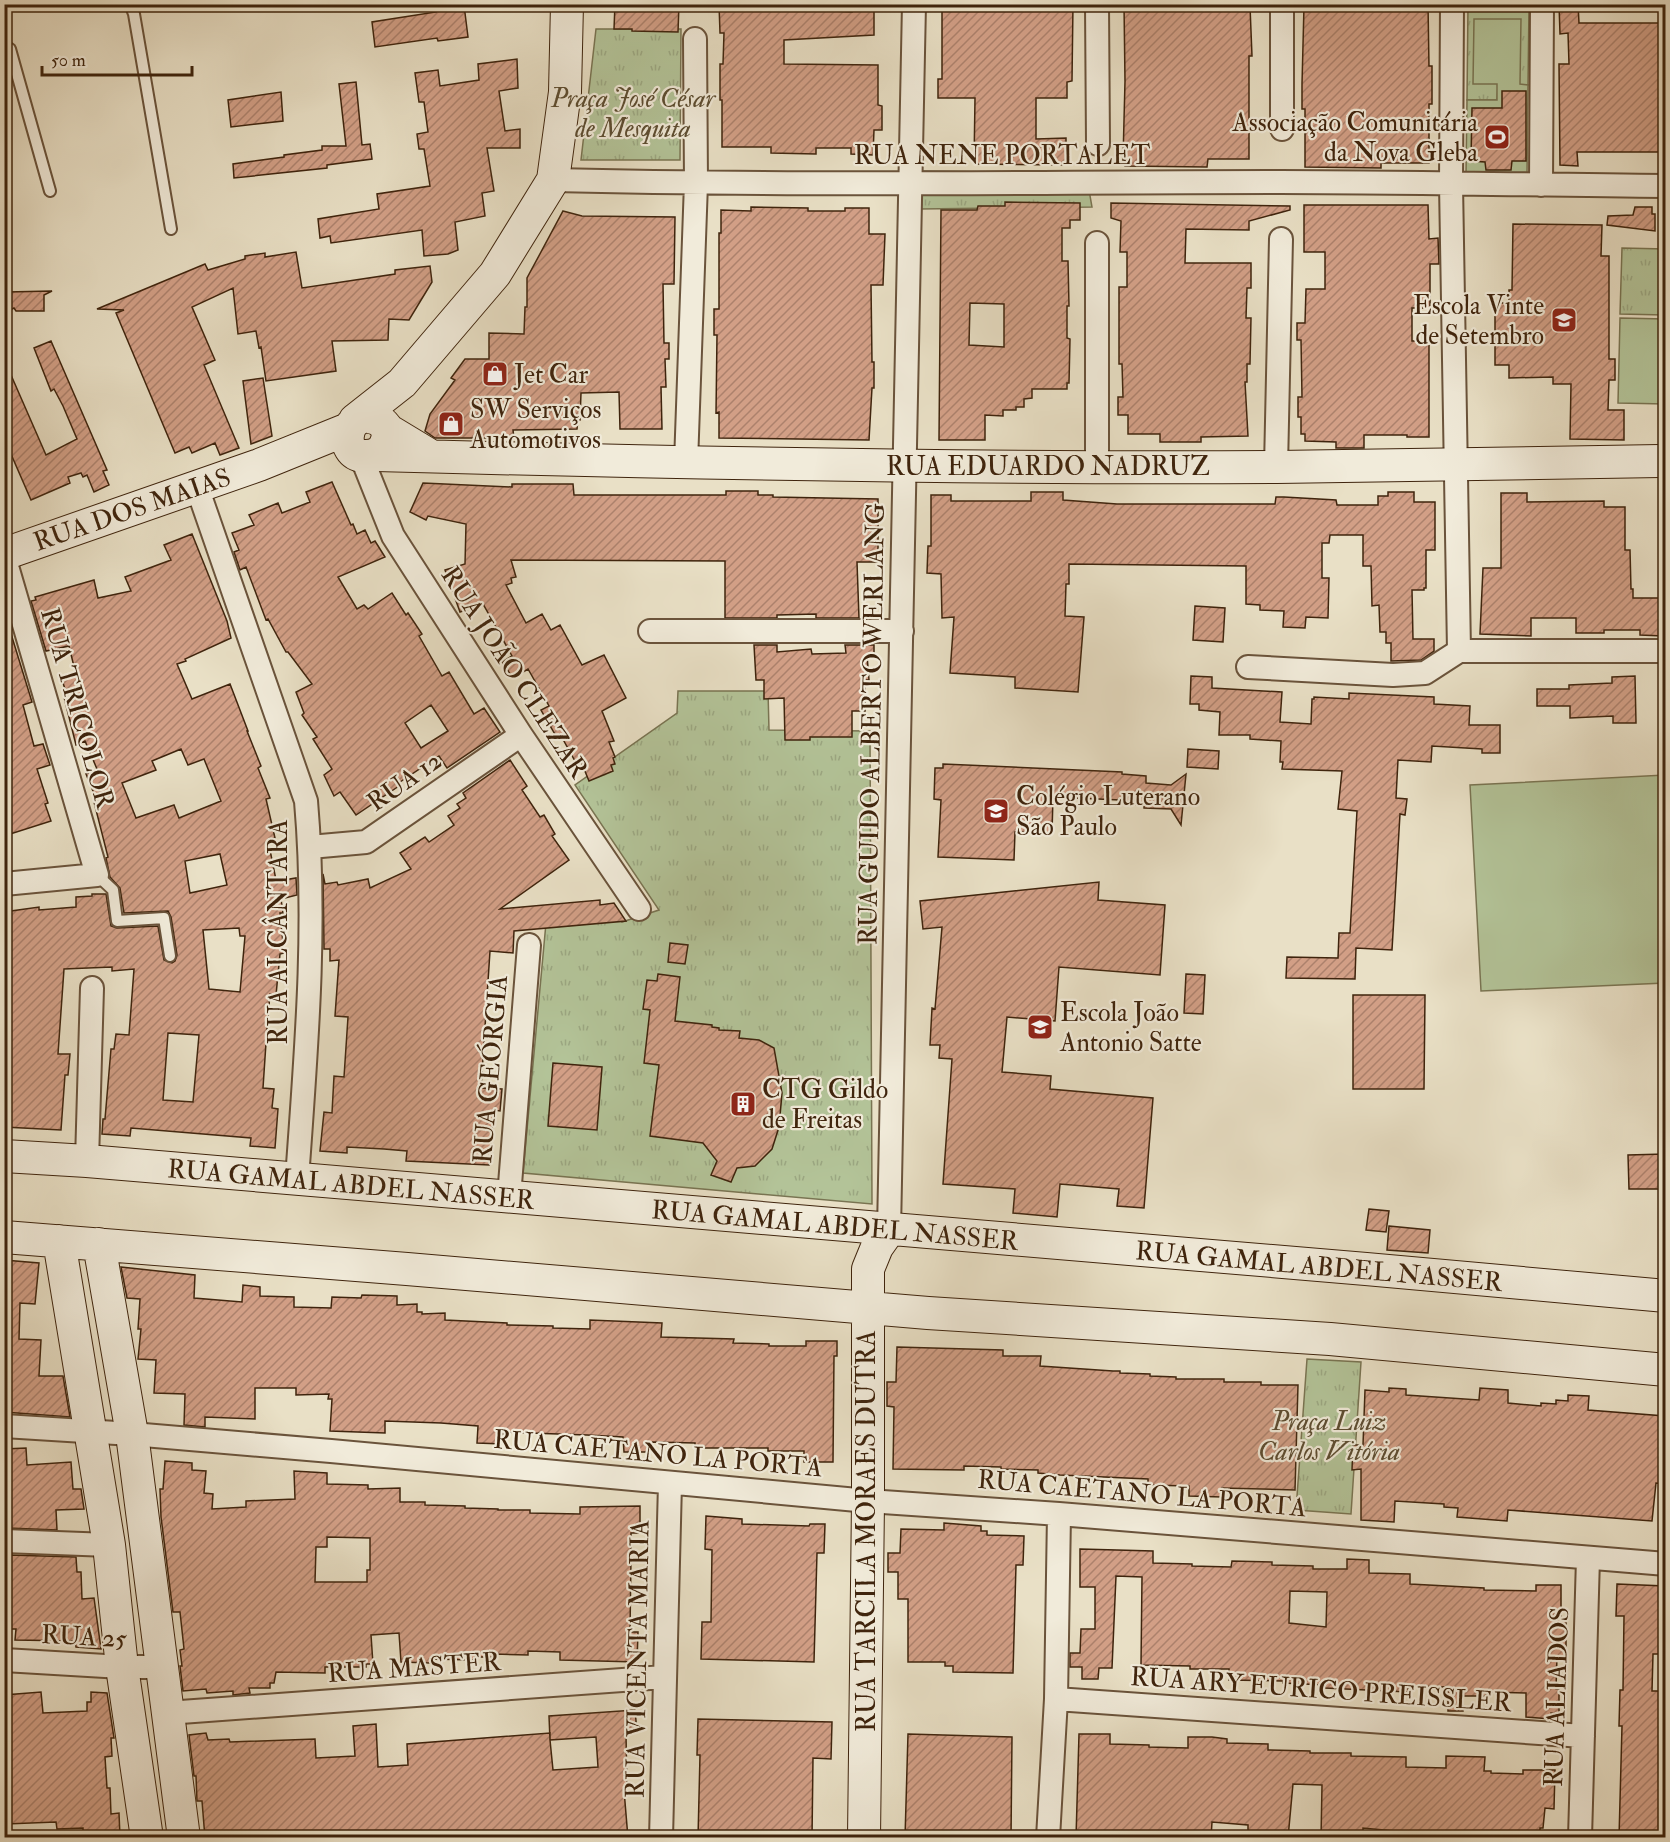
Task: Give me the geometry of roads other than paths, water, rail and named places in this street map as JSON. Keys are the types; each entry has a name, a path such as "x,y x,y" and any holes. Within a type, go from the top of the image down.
{"street":[{"path":"367,438 402,383 495,274 553,180 565,92 567,4"},
{"name":"RUA GUIDO ALBERTO WERLANG","path":"889,1230 914,4"},
{"path":"1097,4 1098,144"},
{"path":"1282,4 1282,129"},
{"path":"1452,4 1451,184 1459,651"},
{"path":"1541,185 1542,4"},
{"path":"686,463 696,183 695,39"},
{"name":"RUA NENE PORTALET","path":"553,180 696,183 1665,186"},
{"path":"1276,467 1281,239"},
{"path":"1097,243 1097,467"},
{"name":"RUA EDUARDO NADRUZ","path":"367,438 431,457 686,463 1276,467 1665,461"},
{"name":"RUA DOS MAIAS","path":"4,555 259,465 367,438"},
{"name":"RUA JOÃO CLEZAR","path":"367,438 393,536 521,735 639,909"},
{"name":"RUA ALCÂNTARA","path":"197,487 306,801 310,847 310,987 297,1179"},
{"name":"RUA TRICOLOR","path":"4,555 97,875"},
{"path":"650,631 902,631"},
{"path":"1248,667 1393,675 1425,673 1459,651 1665,651"},
{"name":"RUA 12","path":"310,847 366,842 521,735"},
{"path":"4,884 97,875"},
{"name":"RUA GEÓRGIA","path":"509,1197 529,945"},
{"path":"87,1161 92,988"},
{"name":"RUA GAMAL ABDEL NASSER","path":"4,1156 87,1161 1665,1296"},
{"name":"RUA TARCILA MORAES DUTRA","path":"864,1838 868,1269 876,1247 889,1230"},
{"path":"4,1237 868,1308 1330,1339 1665,1370"},
{"path":"59,1241 110,1545 122,1667 147,1838"},
{"path":"99,1244 132,1434 184,1838"},
{"name":"RUA CAETANO LA PORTA","path":"4,1426 132,1434 868,1501 1059,1514 1665,1564"},
{"name":"RUA VICENTA MARIA","path":"661,1838 670,1483"},
{"path":"1048,1838 1056,1699 1059,1514"},
{"path":"4,1541 110,1545"},
{"name":"RUA ALIADOS","path":"1580,1838 1588,1558"},
{"name":"RUA 25","path":"4,1660 162,1667"},
{"name":"RUA MASTER","path":"167,1713 664,1677"},
{"name":"RUA ARY EURICO PREISSLER","path":"1056,1699 1583,1736"}],"lane":[{"path":"130,4 135,14 171,229"},
{"path":"4,46 10,49 50,192"},
{"path":"97,875 113,890 117,921 164,918 170,956"}],"place":[{"name":"Associação Comunitária da Nova Gleba","path":"1497,137"},
{"name":"Escola Vinte de Setembro","path":"1564,320"},
{"name":"Jet Car","path":"495,374"},
{"name":"SW Serviços Automotivos","path":"451,424"},
{"name":"Colégio Luterano São Paulo","path":"996,811"},
{"name":"Escola João Antonio Satte","path":"1040,1027"},
{"name":"CTG Gildo de Freitas","path":"743,1104"}],"park label":[{"name":"Praça José César de Mesquita","path":"633,113"},
{"name":"Praça Luiz Carlos Vitória","path":"1329,1436"}]}
